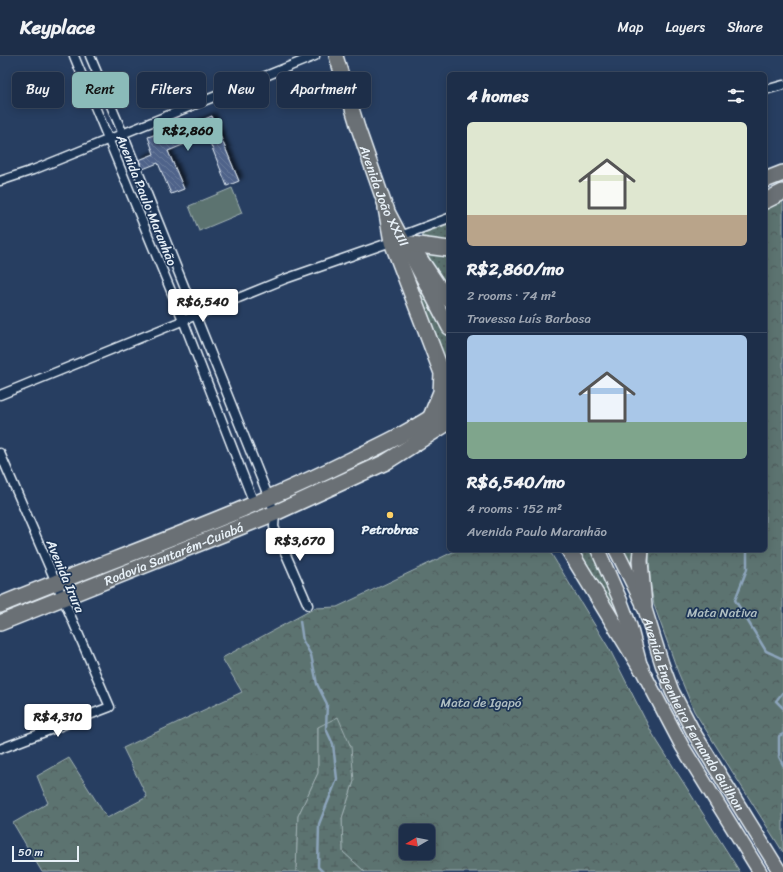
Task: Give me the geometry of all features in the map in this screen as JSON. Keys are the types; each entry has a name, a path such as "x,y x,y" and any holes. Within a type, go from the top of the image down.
{"highway":[{"path":"767,179 783,172"},
{"path":"767,200 783,192"},
{"path":"386,208 403,239 442,373 438,427"},
{"path":"403,239 447,249"},
{"name":"Rodovia Santarém-Cuiabá","path":"0,623 62,598 270,520 386,462 438,427 447,409"},
{"name":"Rodovia Santarém-Cuiabá","path":"0,605 261,502 378,447 438,427"},
{"path":"570,552 641,668"},
{"path":"641,552 640,561 644,606"}],"main road":[{"name":"Avenida João XXIII","path":"336,56 358,128 371,161 386,208"},
{"path":"371,161 403,239 447,299"},
{"name":"Avenida João XXIII","path":"403,239 447,324"},
{"name":"Avenida Engenheiro Fernando Guilhon","path":"599,552 612,578 628,620 641,668 682,746 760,872"},
{"name":"Avenida Engenheiro Fernando Guilhon","path":"617,552 644,606 662,664 690,726 780,872"}],"street":[{"name":"Avenida Paulo Maranhão","path":"74,56 110,139 183,320 261,502 308,606"},
{"name":"Avenida Paulo Maranhão","path":"90,56 123,134 194,316 261,502 270,520"},
{"path":"0,181 33,170 315,56"},
{"path":"767,89 783,85"},
{"path":"0,395 285,279 403,239 447,219"},
{"name":"Avenida Irura","path":"0,453 110,707 0,749"}],"green space":[{"path":"232,188 242,213 199,231 189,206"},
{"name":"Mata Nativa","path":"783,195 783,852 694,711 678,672 654,605 650,581 649,552 767,552 767,203"},
{"path":"447,225 447,243 425,241 422,234"},
{"path":"398,246 433,314 447,337 447,400 439,406 444,393"},
{"path":"426,253 447,255 447,287"},
{"name":"Mata de Igapó","path":"453,552 550,552 610,650 652,733 740,872 365,872 343,852 342,818 354,781 318,727 318,773 298,816 296,872 42,872 13,823 48,803 37,776 69,758 107,818 147,797 123,748 242,692 222,658 315,608 337,607"},
{"path":"570,552 592,552 627,622 641,668"},
{"path":"622,552 635,552 636,581"},
{"path":"338,717 351,747 354,781 342,818 343,852 365,872 296,872 298,816 318,773 318,727"}],"building":[{"path":"212,116 239,181 227,186 207,135 168,151 184,189 171,194 158,163 143,169 139,160 154,154 148,137 159,133 160,138"}],"waterway":[{"path":"747,552 747,569 735,600 766,651 783,659"},
{"path":"300,621 303,641 311,655 317,684 327,704 326,729 333,744 337,779 319,824 318,867 323,872"},
{"path":"783,692 776,701 783,708"},
{"path":"783,734 779,736 779,757 783,765"}],"place":[{"name":"Petrobras","path":"390,515"}]}
